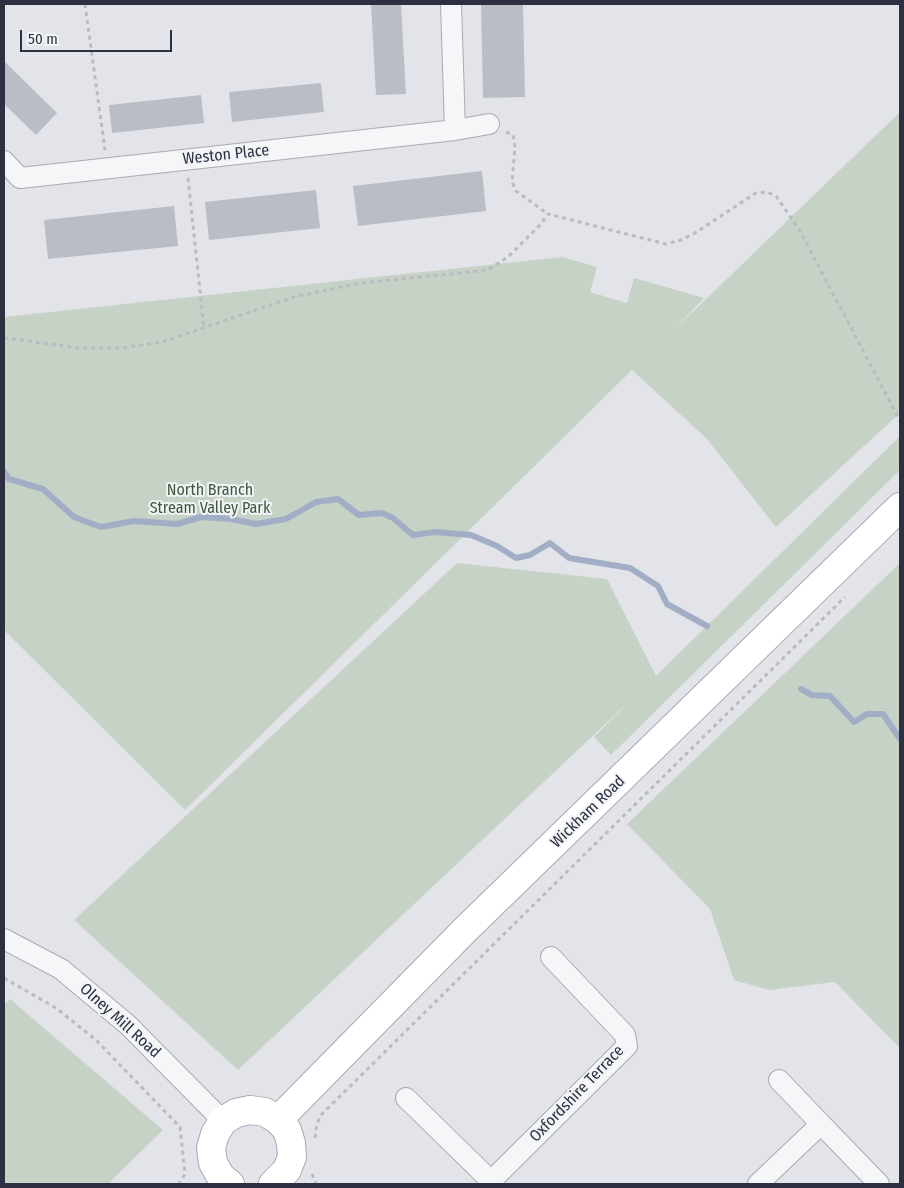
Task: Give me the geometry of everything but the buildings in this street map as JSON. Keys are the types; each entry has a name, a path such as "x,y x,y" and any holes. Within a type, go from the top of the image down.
{"street":[{"path":"451,4 455,130"},
{"name":"Weston Place","path":"4,161 20,178 455,130 489,124"},
{"name":"Wickham Road","path":"278,1120 465,930 900,507"},
{"name":"Olney Mill Road","path":"4,939 61,969 121,1018 224,1121"},
{"name":"Oxfordshire Terrace","path":"489,1182 627,1046 625,1035 551,957"},
{"path":"779,1080 879,1184"},
{"path":"406,1098 489,1182"},
{"path":"221,1182 213,1163 211,1148 215,1134 224,1121 236,1113 250,1110 265,1112 278,1120 287,1130 292,1143 290,1163 278,1183"},
{"path":"758,1184 821,1124"}],"path":[{"path":"85,4 107,168"},
{"path":"489,124 513,135 515,147 512,182 516,191 548,214 666,244 681,240 695,233 756,193 766,192 776,196 800,230 900,421"},
{"path":"187,160 204,328"},
{"path":"4,338 80,348 122,348 162,342 294,297 360,283 488,270 509,256 541,224 548,214"},
{"path":"315,1142 317,1124 322,1114 851,591"},
{"path":"4,978 56,1008 96,1040 180,1127 186,1174 179,1184"},
{"path":"312,1170 312,1178 316,1184"}],"green space":[{"name":"North Branch Stream Valley Park","path":"900,112 900,413 776,527 707,439 632,370 185,810 4,630 4,317 562,257 597,267 590,292 627,303 634,278 704,298 675,329"},
{"path":"900,436 900,470 611,755 594,737 633,698 238,1070 74,920 457,563 607,579 656,676"},
{"path":"900,563 900,1048 835,982 769,990 734,980 710,909 627,824"},
{"path":"10,999 163,1130 108,1184 4,1184 4,1005"}],"waterway":[{"path":"4,472 9,479 43,489 74,517 101,527 134,521 177,524 201,517 231,519 256,524 286,519 316,502 338,499 359,515 382,513 393,518 413,535 435,532 471,535 497,546 516,558 530,555 550,543 569,558 630,568 658,586 667,604 707,626"},
{"path":"801,689 812,695 830,696 854,722 867,714 883,714 900,739"}]}
